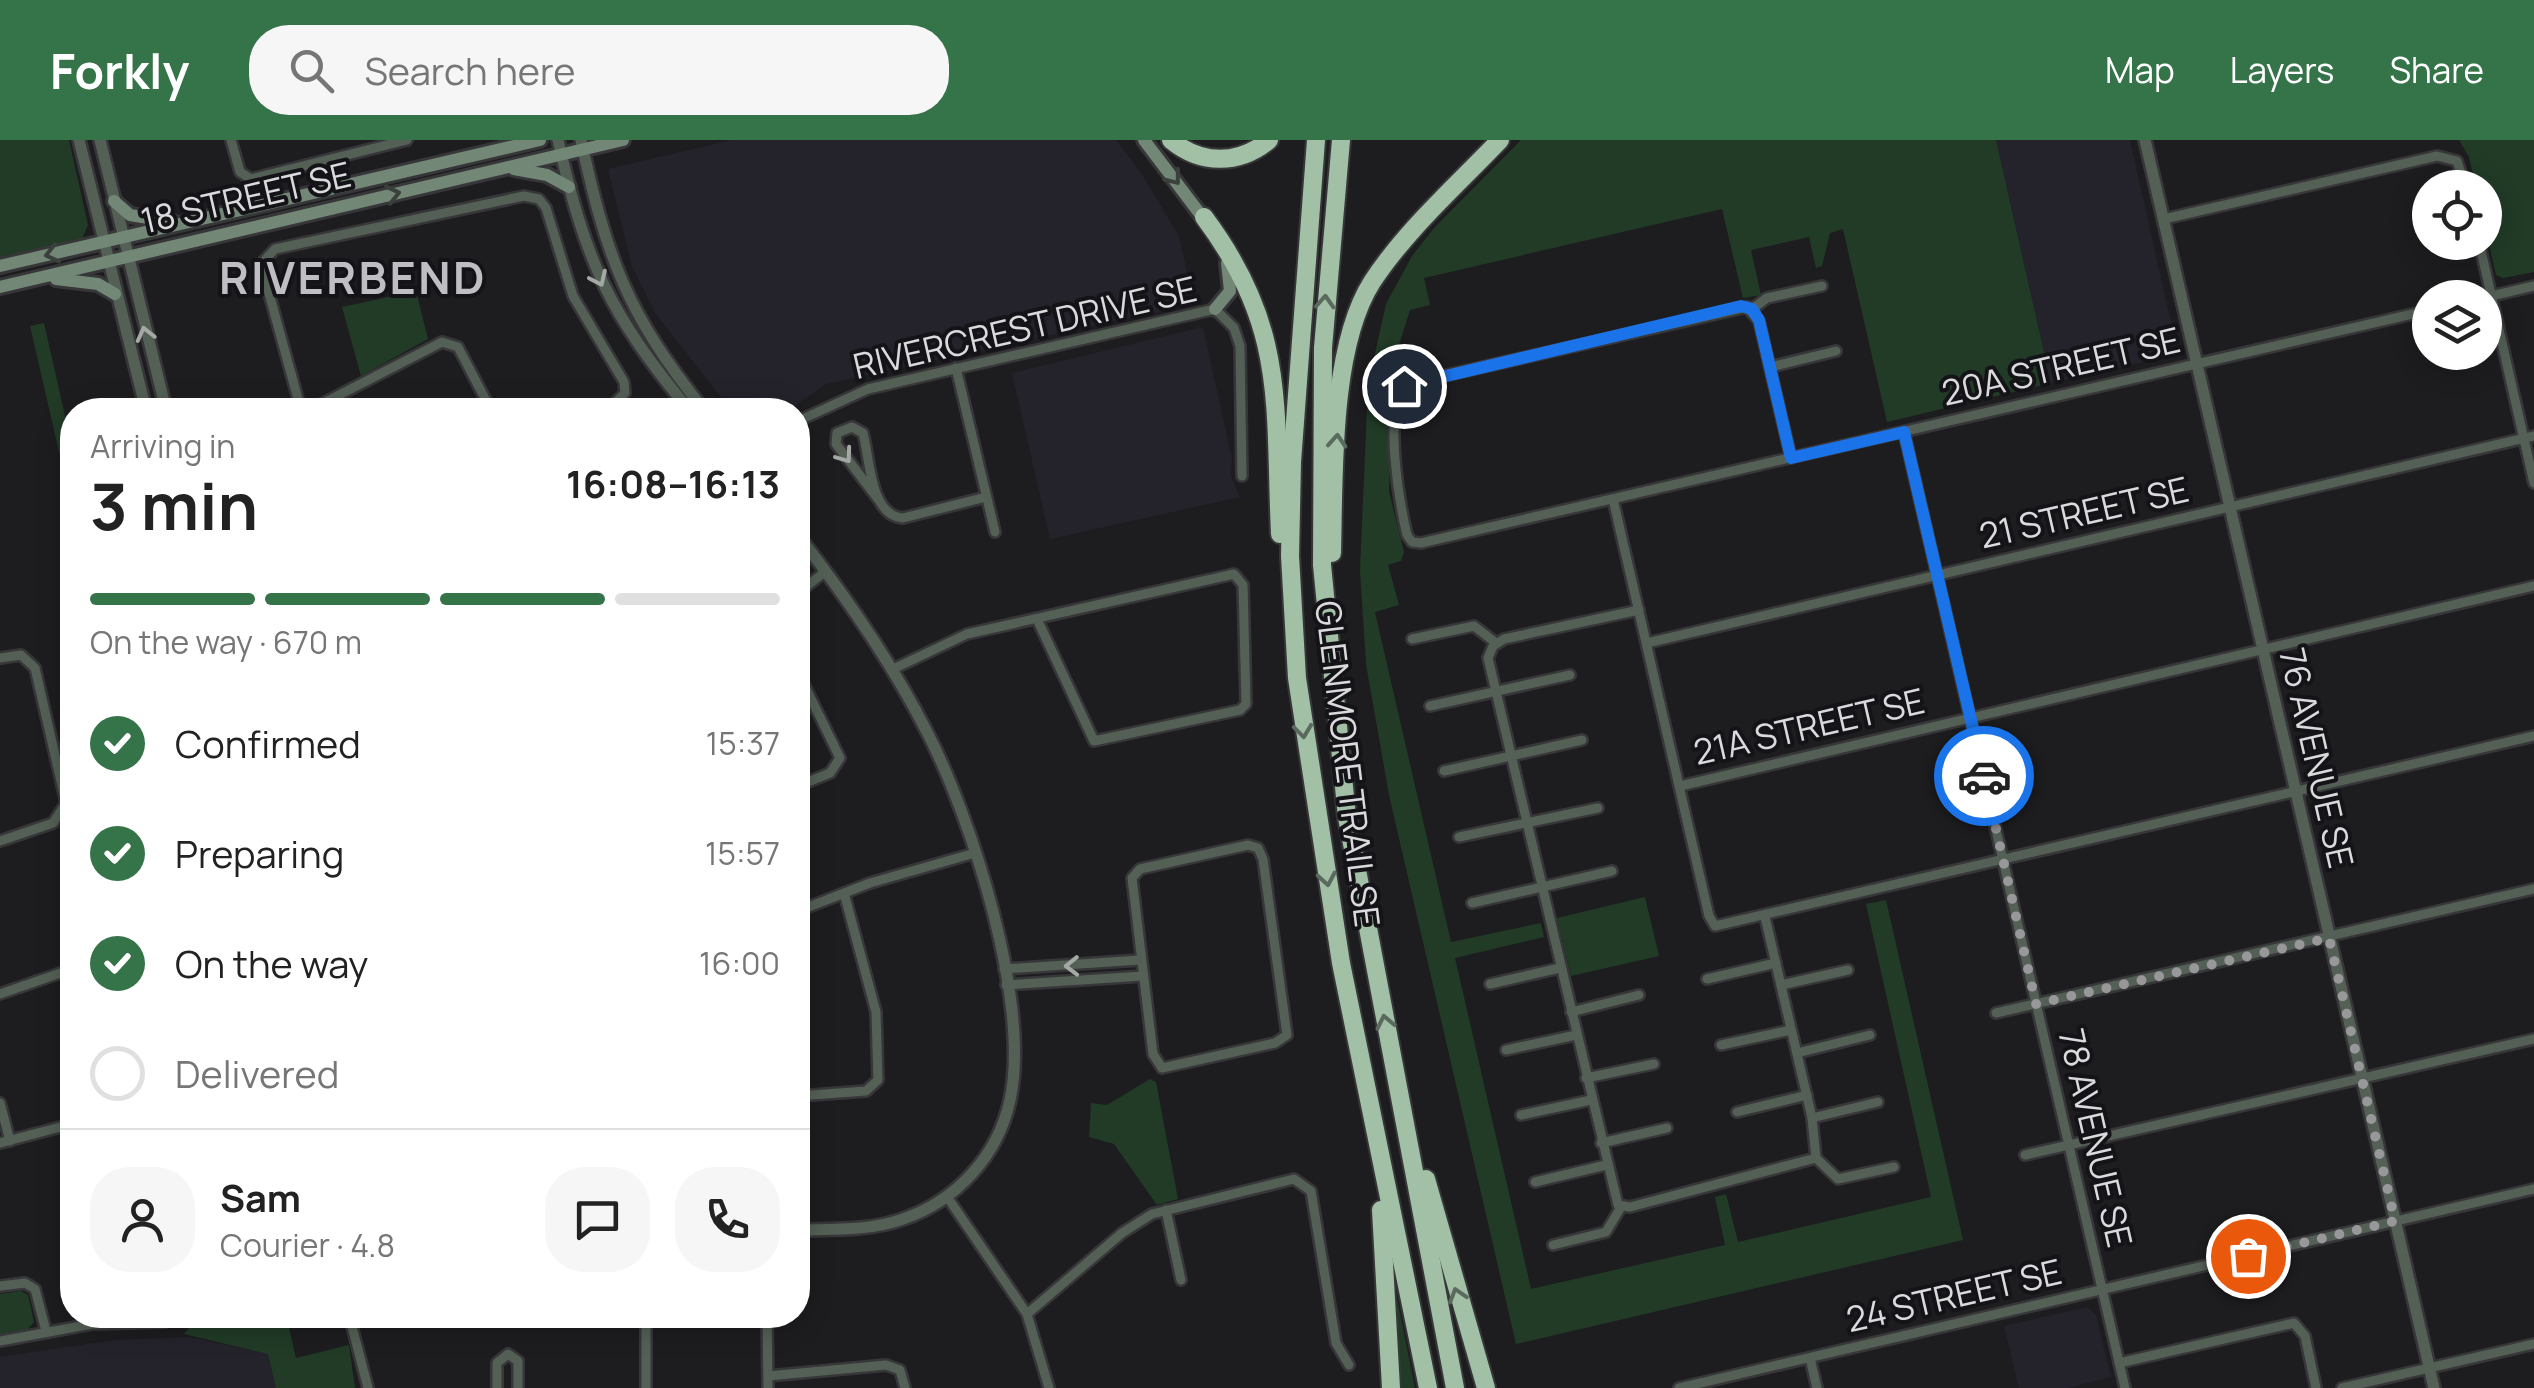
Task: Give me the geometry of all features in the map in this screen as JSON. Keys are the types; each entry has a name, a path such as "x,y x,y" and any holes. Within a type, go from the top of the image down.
{"highway":[{"path":"1170,140 1198,156 1225,160 1248,154 1269,140"},
{"name":"GLENMORE TRAIL SE","path":"1316,140 1292,462 1290,556 1297,678 1310,782 1372,1125 1428,1388"},
{"name":"GLENMORE TRAIL SE","path":"1341,140 1328,259 1320,418 1322,565 1332,678 1346,818 1455,1388"},
{"path":"1332,678 1333,512 1339,412 1358,313 1370,284 1395,252 1500,140"},
{"path":"1204,217 1245,276 1268,346 1283,599 1297,678"},
{"path":"1405,1118 1486,1388"},
{"path":"1372,1125 1388,1288 1391,1388"}],"main road":[{"name":"18 STREET SE","path":"0,266 540,140"},
{"name":"18 STREET SE","path":"0,287 506,168 560,147 624,140"},
{"path":"1144,140 1204,217 1231,273 1230,291 1215,309"},
{"path":"506,168 548,174 569,187"},
{"path":"114,201 130,215 186,223"},
{"path":"34,279 88,282 115,294"}],"street":[{"path":"79,140 143,398"},
{"path":"100,140 163,398"},
{"path":"231,140 240,172 251,179 407,140"},
{"name":"76 AVENUE SE","path":"2146,140 2434,1388"},
{"path":"582,145 604,238 629,302 645,332 695,398"},
{"path":"560,147 588,254 614,309 680,398"},
{"path":"2164,219 2437,156 2454,159 2459,170"},
{"path":"297,398 261,264 264,258 290,246 506,196 540,200 546,208 573,296 624,382 625,393 620,398"},
{"path":"1791,458 1752,309 1766,298 1822,286"},
{"path":"2502,293 2534,286"},
{"name":"20A STREET SE","path":"1752,309 1741,306 1404,386 1398,398 1394,477 1412,542 2412,314"},
{"name":"RIVERCREST DRIVE SE","path":"810,415 854,394 1215,309 1229,320 1240,346 1242,476"},
{"path":"333,398 442,342 458,347 485,398"},
{"path":"2502,347 2529,437 2534,483"},
{"path":"1770,367 1836,351"},
{"path":"956,368 996,532"},
{"path":"878,498 836,444 837,433 852,427 862,433 878,498 884,511 896,518 986,497"},
{"name":"78 AVENUE SE","path":"1904,432 2125,1388"},
{"name":"21 STREET SE","path":"1646,643 2529,437"},
{"path":"1613,498 1709,916 1715,926 2534,736"},
{"path":"810,551 893,669 940,757 975,853 1006,985 1014,1070 1009,1104 989,1152 948,1198 888,1224 810,1229"},
{"path":"810,584 826,571"},
{"path":"893,669 956,638 1226,574 1238,576 1243,585 1246,704 1237,710 1094,741 1037,619"},
{"name":"21A STREET SE","path":"1680,786 2534,586"},
{"path":"1621,1207 1615,1202 1606,1165 1488,658 1496,643 1639,610"},
{"path":"1412,639 1474,626 1496,643"},
{"path":"0,658 21,655 33,664 60,779"},
{"path":"1430,706 1570,675"},
{"path":"810,697 840,758 830,774 810,782"},
{"path":"1444,771 1582,740"},
{"path":"1459,837 1598,808"},
{"path":"0,841 53,823 60,813"},
{"path":"1248,845 1258,848 1279,973 1284,1038 1162,1068 1153,1054 1140,960 1131,891 1135,872 1248,845"},
{"path":"810,906 975,853"},
{"path":"1472,903 1612,872"},
{"path":"1996,1013 2534,889"},
{"path":"810,1096 870,1090 878,1080 876,1012 844,893"},
{"path":"1765,917 1812,1118 1816,1158 1838,1179 1894,1167"},
{"path":"1002,969 1140,960"},
{"path":"1707,980 1776,964"},
{"path":"1490,984 1560,968"},
{"path":"1781,986 1848,970"},
{"path":"0,994 60,973"},
{"path":"1006,985 1143,976"},
{"path":"1570,1012 1638,995"},
{"path":"1720,1046 1791,1030"},
{"path":"1506,1050 1576,1035"},
{"path":"1796,1053 1870,1035"},
{"path":"2025,1155 2534,1039"},
{"path":"1586,1078 1654,1064"},
{"path":"1737,1112 1806,1096"},
{"path":"1521,1115 1591,1100"},
{"path":"1812,1118 1878,1102"},
{"path":"0,1103 5,1142 60,1127"},
{"path":"1601,1143 1666,1128"},
{"path":"1553,1245 1606,1232 1621,1207 1816,1158"},
{"path":"1535,1182 1606,1165"},
{"path":"1027,1314 1122,1233 1166,1210 1290,1179 1304,1182 1313,1198 1336,1343 1348,1365"},
{"name":"24 STREET SE","path":"1679,1388 2534,1189"},
{"path":"948,1198 1027,1314 1049,1388"},
{"path":"1166,1210 1180,1280"},
{"path":"0,1286 25,1282 35,1289 46,1330"},
{"path":"2119,1363 2290,1323 2299,1326 2316,1388"},
{"path":"0,1341 61,1328"},
{"path":"352,1328 368,1388"},
{"path":"646,1328 646,1388"},
{"path":"767,1328 768,1388"},
{"path":"2342,1388 2534,1344"},
{"path":"497,1388 497,1362 508,1354 518,1361 518,1388"},
{"path":"1810,1358 1817,1388"},
{"path":"768,1376 886,1365 900,1370 905,1388"}],"shaded area":[{"path":"732,140 1116,140 1140,171 1179,236 1194,304 826,384 806,398 722,398 655,313 632,266 608,169"},
{"path":"1996,140 2130,140 2178,354 2051,383"},
{"path":"1203,327 1232,459 1230,475 1240,497 1050,539 1012,373"},
{"path":"2087,1307 2096,1315 2111,1377 2068,1388 2019,1388 2004,1326"},
{"path":"189,1337 269,1354 276,1388 0,1388 0,1357 114,1340"}],"green space":[{"path":"0,140 69,140 88,225 82,239 0,258"},
{"path":"1521,140 1996,140 2051,383 1887,422 1843,229 1830,233 1822,266 1816,268 1809,237 1751,250 1761,295 1743,298 1722,209 1424,278 1430,305 1410,310 1398,348 1405,376 1392,380 1389,492 1404,552 1401,561 1388,565 1399,605 1375,612 1451,942 1541,923 1544,937 1455,958 1531,1289 1725,1245 1715,1197 1726,1194 1738,1242 1931,1197 1866,904 1886,900 1963,1240 1516,1344 1389,795 1366,664 1360,570 1368,385 1386,304 1412,256 1434,228"},
{"path":"2459,140 2534,140 2534,272 2503,278 2496,275 2493,260 2502,260 2502,170 2472,170"},
{"path":"416,291 428,339 361,376 342,307"},
{"path":"44,323 61,398 60,456 30,326"},
{"path":"1645,897 1659,956 1571,976 1557,918"},
{"path":"1150,1079 1156,1082 1178,1199 1157,1205 1114,1144 1089,1137 1091,1103 1107,1105"},
{"path":"1391,1288 1395,1288 1415,1388 1394,1388"},
{"path":"21,1291 28,1295 34,1322 28,1329 0,1335 0,1294"},
{"path":"189,1328 289,1328 296,1358 349,1345 355,1388 276,1388 268,1354 184,1334"}],"way so far":[{"path":"1984,776 2036,1004 2329,938 2395,1221 2248,1256"}],"district":[{"name":"RIVERBEND","path":"353,278"}],"route":[{"path":"1404,386 1741,306 1752,309 1759,320 1791,458 1904,432 1984,776"}]}
